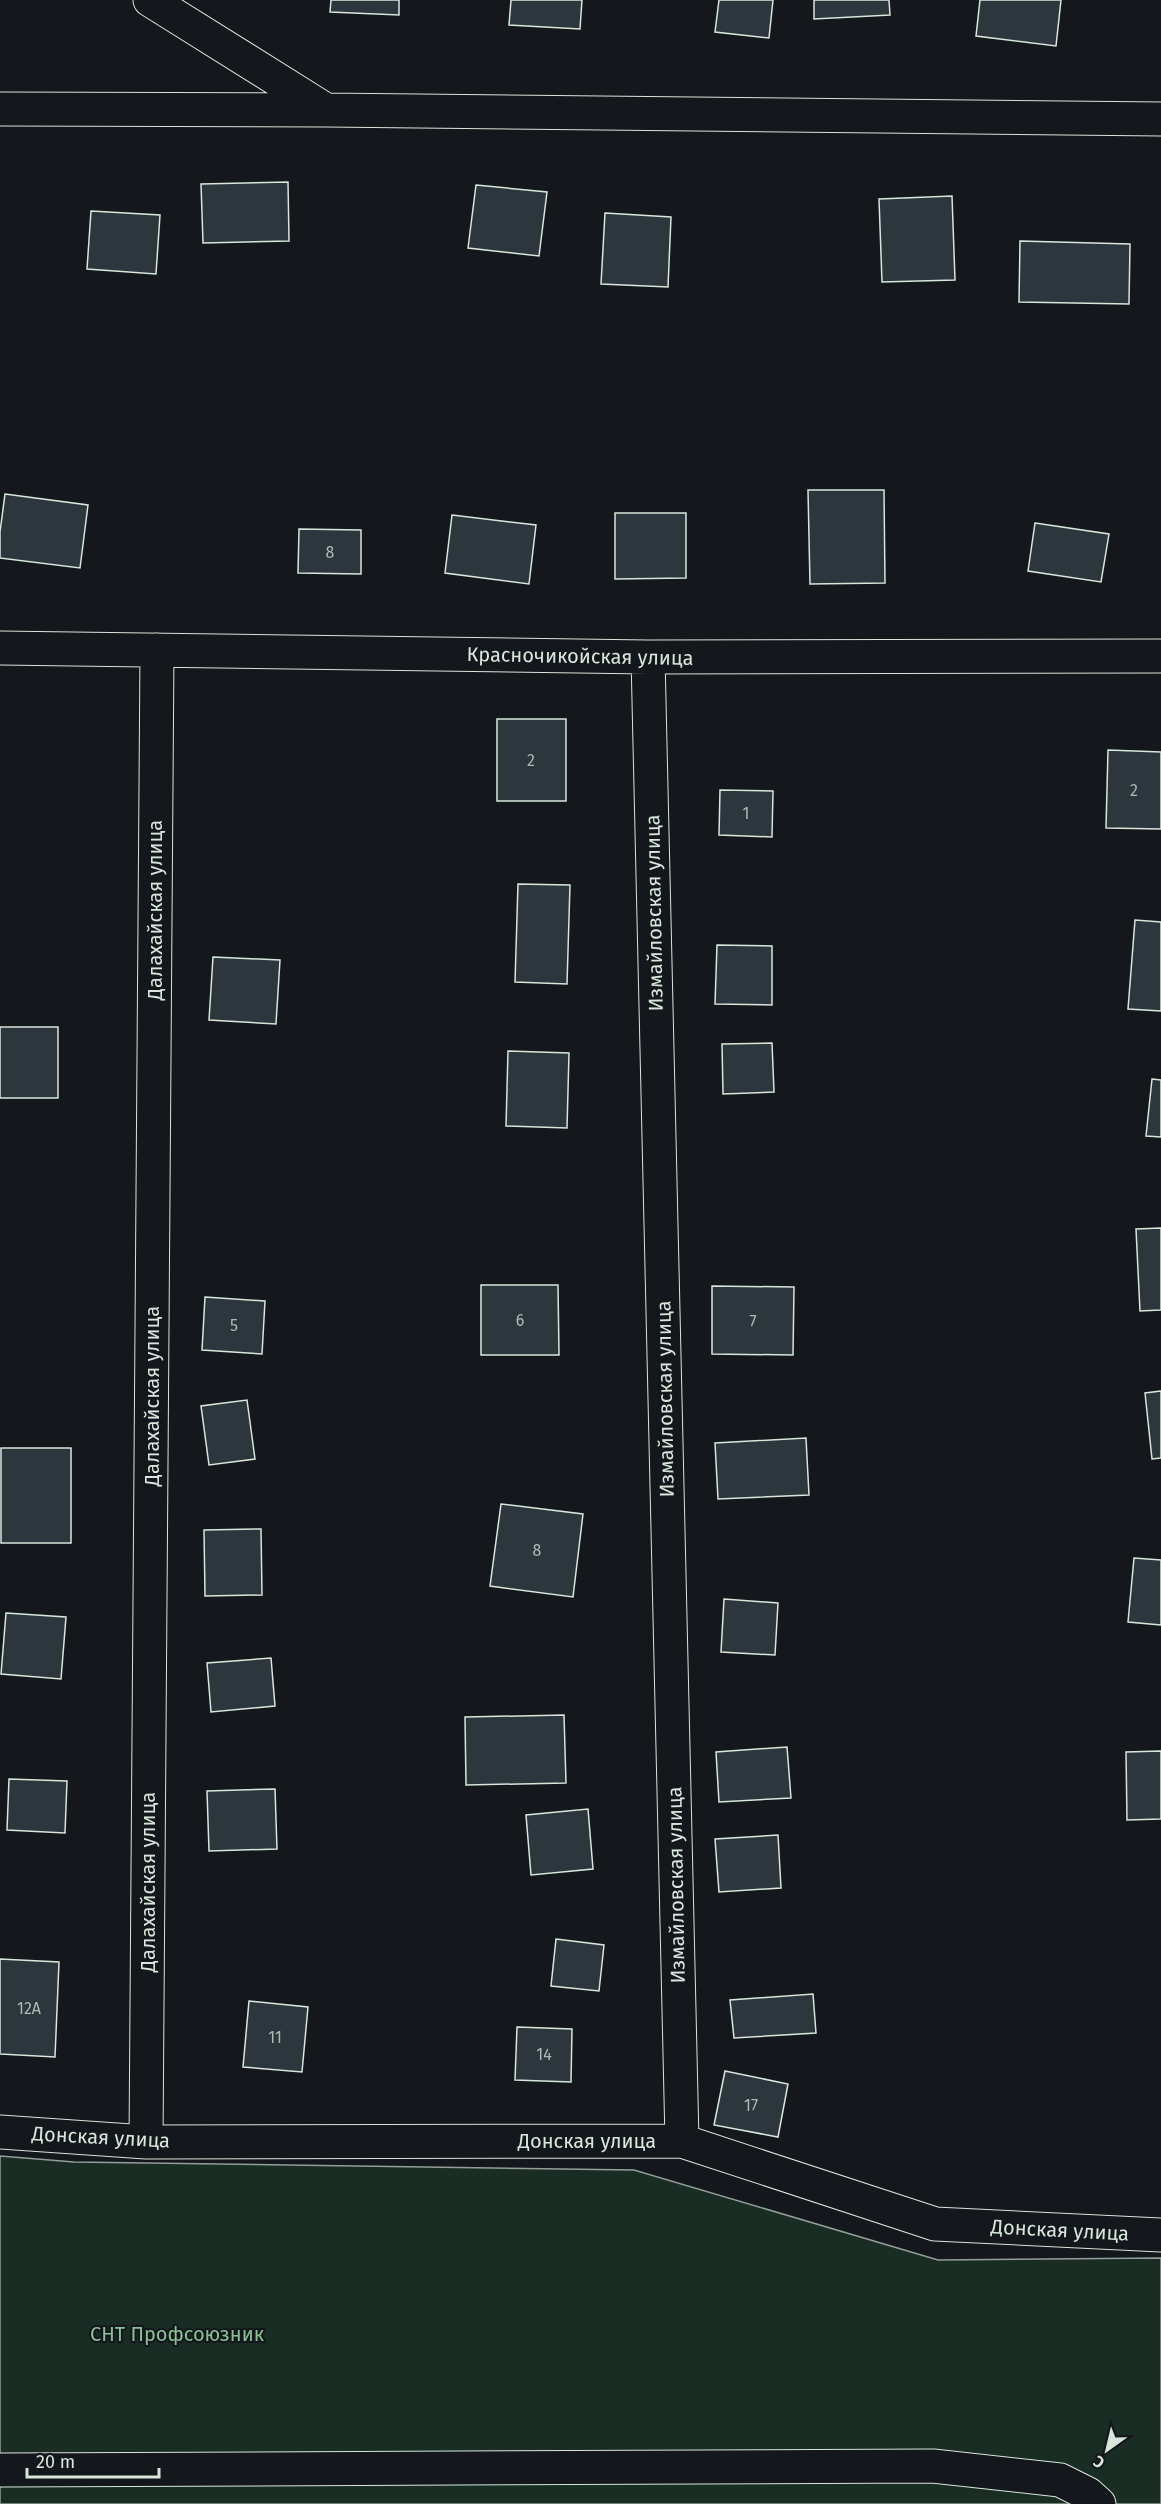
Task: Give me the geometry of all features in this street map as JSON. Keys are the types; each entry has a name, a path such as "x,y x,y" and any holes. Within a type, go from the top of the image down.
{"street":[{"path":"150,0 326,110"},
{"path":"0,109 326,110 1161,119"},
{"name":"Красночикойская улица","path":"0,648 648,657 1161,656"},
{"name":"Далахайская улица","path":"147,2142 157,650"},
{"name":"Измайловская улица","path":"648,657 682,2141"},
{"name":"Донская улица","path":"0,2132 147,2142 682,2141 935,2224 1161,2235"},
{"path":"0,2470 933,2466 1060,2480 1088,2494 1099,2504"}],"green space":[{"name":"СНТ Профсоюзник","path":"0,2156 74,2162 634,2170 938,2260 1161,2258 1161,2504 0,2504"}],"building":[{"path":"331,0 399,0 399,15 330,12"},
{"path":"511,0 582,0 580,29 509,25"},
{"path":"719,0 773,0 769,38 715,32"},
{"path":"814,0 889,0 890,15 814,19"},
{"path":"980,0 1061,0 1056,46 976,36"},
{"path":"288,182 289,241 203,243 201,184"},
{"path":"476,185 547,192 539,256 468,248"},
{"path":"952,196 955,280 882,282 879,199"},
{"path":"91,211 160,215 156,274 87,269"},
{"path":"605,213 671,217 668,287 601,284"},
{"path":"1020,241 1130,244 1129,304 1019,302"},
{"path":"808,490 884,490 885,583 810,584"},
{"path":"5,494 88,505 80,568 0,558 0,532"},
{"path":"615,513 686,513 686,578 615,579"},
{"path":"452,515 536,525 529,584 445,573"},
{"path":"1035,523 1109,534 1101,582 1028,571"},
{"path":"299,529 361,530 361,574 298,573"},
{"path":"497,719 566,719 566,801 497,801"},
{"path":"1108,750 1161,752 1161,829 1106,828"},
{"path":"720,790 773,791 772,837 719,835"},
{"path":"518,884 570,885 567,984 515,982"},
{"path":"1135,920 1161,922 1161,1011 1128,1009"},
{"path":"717,945 772,946 772,1005 715,1004"},
{"path":"213,957 280,960 276,1024 209,1020"},
{"path":"0,1027 58,1027 58,1098 0,1098"},
{"path":"772,1043 774,1092 723,1094 722,1044"},
{"path":"508,1051 569,1053 567,1128 506,1126"},
{"path":"1152,1079 1161,1080 1161,1137 1146,1136"},
{"path":"1161,1228 1161,1310 1140,1311 1136,1229"},
{"path":"481,1285 558,1285 559,1355 481,1355"},
{"path":"712,1286 794,1287 793,1355 712,1354"},
{"path":"205,1297 265,1301 262,1354 202,1350"},
{"path":"1161,1391 1161,1458 1152,1459 1145,1393"},
{"path":"247,1400 255,1459 209,1465 201,1406"},
{"path":"806,1438 809,1495 718,1499 715,1443"},
{"path":"1,1448 71,1448 71,1543 1,1543"},
{"path":"501,1504 583,1514 573,1597 490,1586"},
{"path":"261,1529 262,1595 205,1596 204,1530"},
{"path":"1134,1558 1161,1560 1161,1625 1128,1622"},
{"path":"724,1599 778,1603 775,1655 721,1652"},
{"path":"6,1613 66,1617 61,1679 1,1674"},
{"path":"271,1658 275,1706 211,1712 207,1663"},
{"path":"564,1715 566,1783 466,1785 465,1717"},
{"path":"787,1747 791,1798 719,1802 716,1752"},
{"path":"1161,1751 1161,1819 1127,1820 1126,1752"},
{"path":"9,1779 67,1781 65,1833 7,1830"},
{"path":"275,1789 277,1849 209,1851 207,1791"},
{"path":"588,1809 593,1869 531,1875 526,1815"},
{"path":"778,1835 781,1888 719,1892 715,1839"},
{"path":"556,1939 604,1945 599,1991 551,1986"},
{"path":"0,1959 59,1962 55,2057 0,2054"},
{"path":"813,1994 816,2033 734,2038 730,2000"},
{"path":"249,2001 308,2007 302,2072 243,2067"},
{"path":"517,2027 572,2029 571,2082 515,2080"},
{"path":"725,2071 788,2084 778,2137 714,2125"}]}
